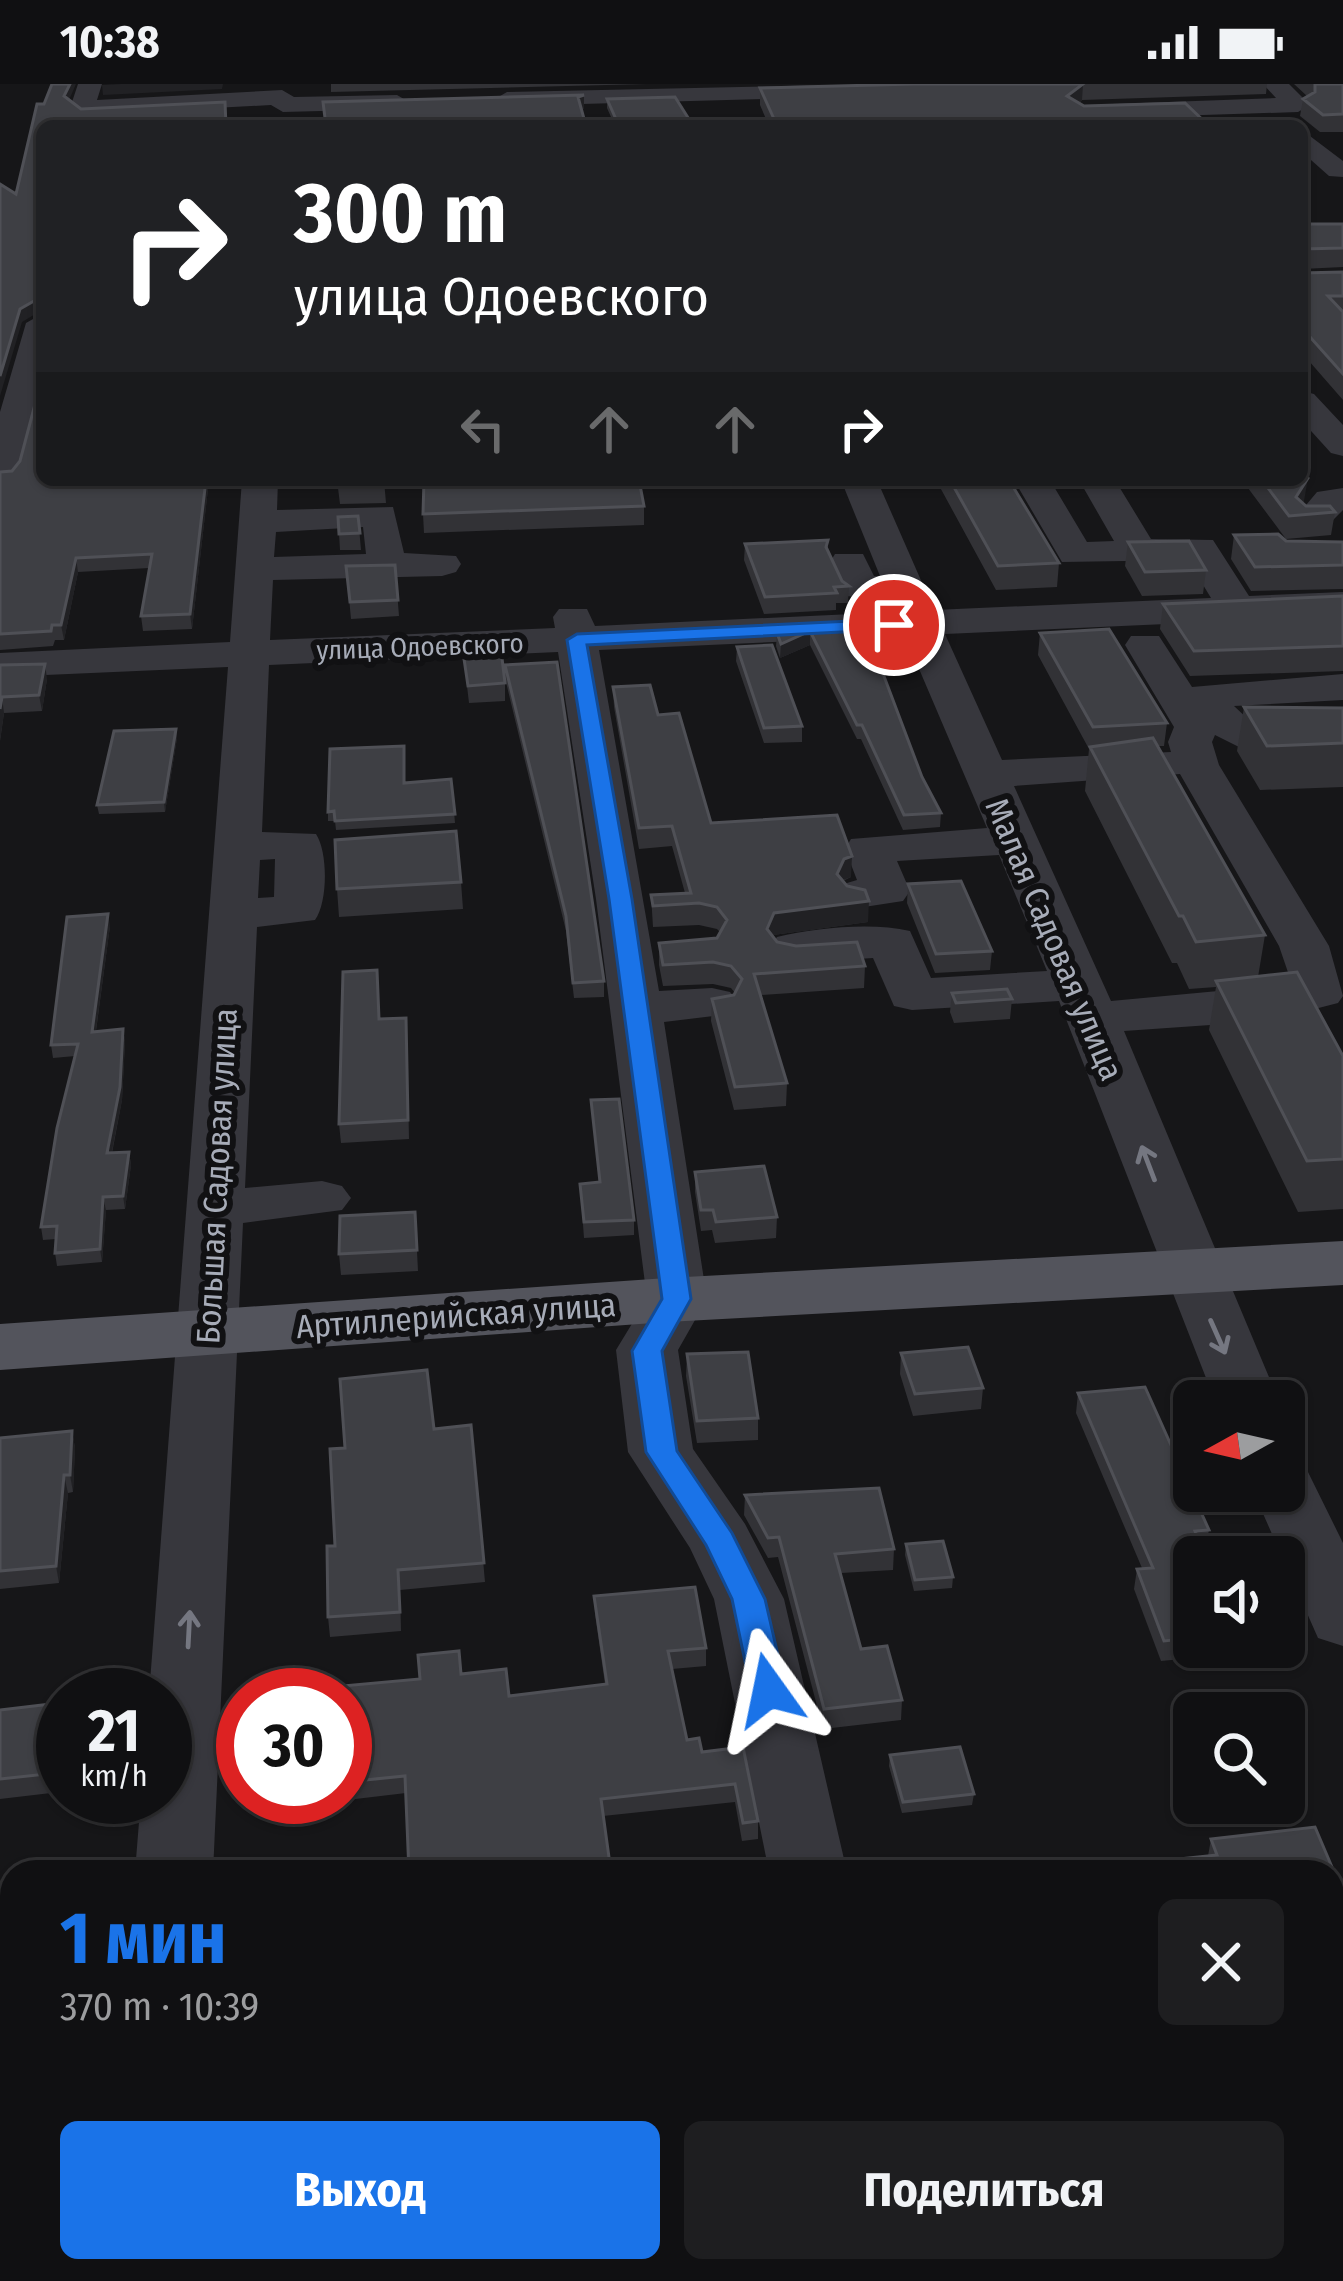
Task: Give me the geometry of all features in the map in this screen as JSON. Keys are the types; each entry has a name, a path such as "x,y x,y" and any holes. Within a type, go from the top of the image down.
{"main road":[{"name":"Артиллерийская улица","path":"0,1347 677,1299 1343,1263"}],"street":[{"path":"90,84 82,108 430,100"},
{"path":"1084,112 1298,105 1275,84"},
{"path":"699,90 711,120"},
{"path":"488,94 854,91"},
{"path":"1308,138 1343,136"},
{"path":"1308,143 1338,170"},
{"path":"0,472 35,319"},
{"path":"1308,408 1343,446"},
{"name":"Малая Садовая улица","path":"861,486 1085,1001 1190,1272 1238,1380"},
{"path":"1035,486 1075,554 1200,548 1237,609"},
{"path":"1101,486 1139,550"},
{"path":"256,524 380,515 385,556"},
{"path":"256,524 442,564"},
{"name":"Большая Садовая улица","path":"175,1860 256,524"},
{"path":"849,562 859,588 910,605"},
{"name":"улица Одоевского","path":"26,670 248,654 482,651 573,632 760,633 910,605 1237,609 1343,604"},
{"path":"573,632 651,947 636,1008 677,1299 647,1351 662,1452 721,1541 749,1599 805,1860"},
{"path":"795,948 892,942 912,995 1268,1005 1320,992 1304,946 1197,763 1190,742 1196,727 1145,645"},
{"path":"1343,687 1208,695 1210,706 1239,734 1343,734"},
{"path":"985,774 1197,763"},
{"path":"863,869 1012,840"},
{"path":"231,914 298,910 320,849 299,844 235,847"},
{"path":"636,1008 712,1003"},
{"path":"214,1208 322,1198"},
{"path":"1295,1512 1343,1620"}],"building":[{"path":"52,84 70,84 64,96 81,109 225,102 226,120 36,120 36,300 20,309 0,376 0,184 16,194 37,104 44,104"},
{"path":"1083,84 1067,96 1084,106 1185,103 1203,120 767,120 774,119 760,88"},
{"path":"1315,84 1343,84 1343,114 1323,115 1303,99 1315,92"},
{"path":"584,95 578,97 584,120 325,120 323,102"},
{"path":"675,97 689,120 616,120 607,99"},
{"path":"1308,224 1343,224 1343,248 1308,249"},
{"path":"1343,272 1343,296 1328,296 1343,312 1343,374 1308,335 1308,273"},
{"path":"36,401 36,486 205,486 190,614 141,616 152,554 76,558 61,625 52,625 51,631 0,634 0,472 12,471 20,461"},
{"path":"424,486 640,486 644,506 423,514"},
{"path":"953,486 1013,486 1059,563 998,566"},
{"path":"1266,486 1303,486 1296,497 1306,506 1330,506 1335,512 1289,516"},
{"path":"358,516 360,533 339,534 338,517"},
{"path":"1278,534 1286,541 1343,542 1343,565 1255,567 1234,535"},
{"path":"828,540 826,547 849,586 834,587 837,593 765,597 745,544"},
{"path":"1189,541 1206,570 1145,572 1128,542"},
{"path":"395,565 398,600 350,602 346,566"},
{"path":"1343,596 1343,646 1194,651 1163,604"},
{"path":"852,629 864,656 876,655 922,777 941,813 904,815 810,631"},
{"path":"1109,629 1167,723 1093,727 1040,633"},
{"path":"809,631 781,644 777,633"},
{"path":"772,645 802,726 764,728 737,647"},
{"path":"501,650 505,683 468,686 463,652"},
{"path":"557,662 604,981 573,983 566,916 505,665"},
{"path":"45,664 39,695 2,697 0,709 0,665"},
{"path":"650,685 658,715 679,713 711,823 837,815 852,856 844,859 837,874 847,886 865,890 869,901 774,913 767,929 777,942 796,946 857,942 865,966 754,974 787,1083 735,1087 712,999 734,995 742,979 731,966 713,962 663,965 659,943 717,938 727,920 717,907 699,903 653,906 651,895 691,893 672,826 639,828 613,687"},
{"path":"1244,707 1343,708 1343,743 1267,746"},
{"path":"176,729 164,802 97,805 114,731"},
{"path":"1153,738 1265,935 1196,942 1179,916 1090,747"},
{"path":"404,746 404,783 451,779 455,814 335,821 334,811 328,812 330,749"},
{"path":"456,831 461,882 337,889 335,840"},
{"path":"961,881 992,951 936,954 908,884"},
{"path":"108,914 92,1032 123,1029 120,1087 107,1153 129,1152 123,1196 103,1197 100,1249 55,1253 57,1226 41,1227 57,1128 78,1044 51,1045 67,917"},
{"path":"377,970 379,1019 406,1018 408,1120 339,1124 343,972"},
{"path":"1297,972 1343,1056 1343,1159 1307,1161 1216,981"},
{"path":"1007,989 1012,999 956,1003 952,993"},
{"path":"619,1099 634,1220 584,1222 580,1184 600,1182 591,1100"},
{"path":"764,1166 777,1217 716,1222 713,1210 701,1210 695,1172"},
{"path":"415,1212 417,1250 339,1254 340,1216"},
{"path":"968,1347 983,1388 915,1394 901,1353"},
{"path":"748,1352 758,1418 697,1421 687,1354"},
{"path":"427,1370 434,1429 471,1425 484,1563 398,1570 400,1612 328,1617 327,1546 335,1546 330,1449 345,1448 340,1379"},
{"path":"1145,1387 1173,1450 1173,1512 1201,1512 1209,1530 1195,1531 1197,1536 1173,1536 1173,1640 1164,1641 1137,1569 1153,1568 1078,1393"},
{"path":"72,1431 56,1566 0,1571 0,1438"},
{"path":"879,1488 894,1549 835,1554 861,1649 887,1646 902,1700 824,1709 779,1537 768,1538 745,1495"},
{"path":"943,1541 953,1577 915,1580 906,1544"},
{"path":"695,1587 706,1648 668,1651 687,1740 699,1738 702,1752 743,1747 758,1821 743,1823 735,1784 601,1799 609,1860 408,1860 405,1776 372,1779 372,1683 420,1679 418,1655 459,1651 461,1674 506,1669 509,1696 607,1684 594,1596"},
{"path":"36,1706 36,1775 0,1779 0,1710"},
{"path":"960,1747 974,1794 903,1802 890,1755"},
{"path":"1315,1827 1329,1860 1169,1860 1217,1855 1211,1839"}],"route":[{"path":"769,1690 749,1599 721,1541 662,1452 647,1351 677,1299 620,899 577,640 894,625"}]}
